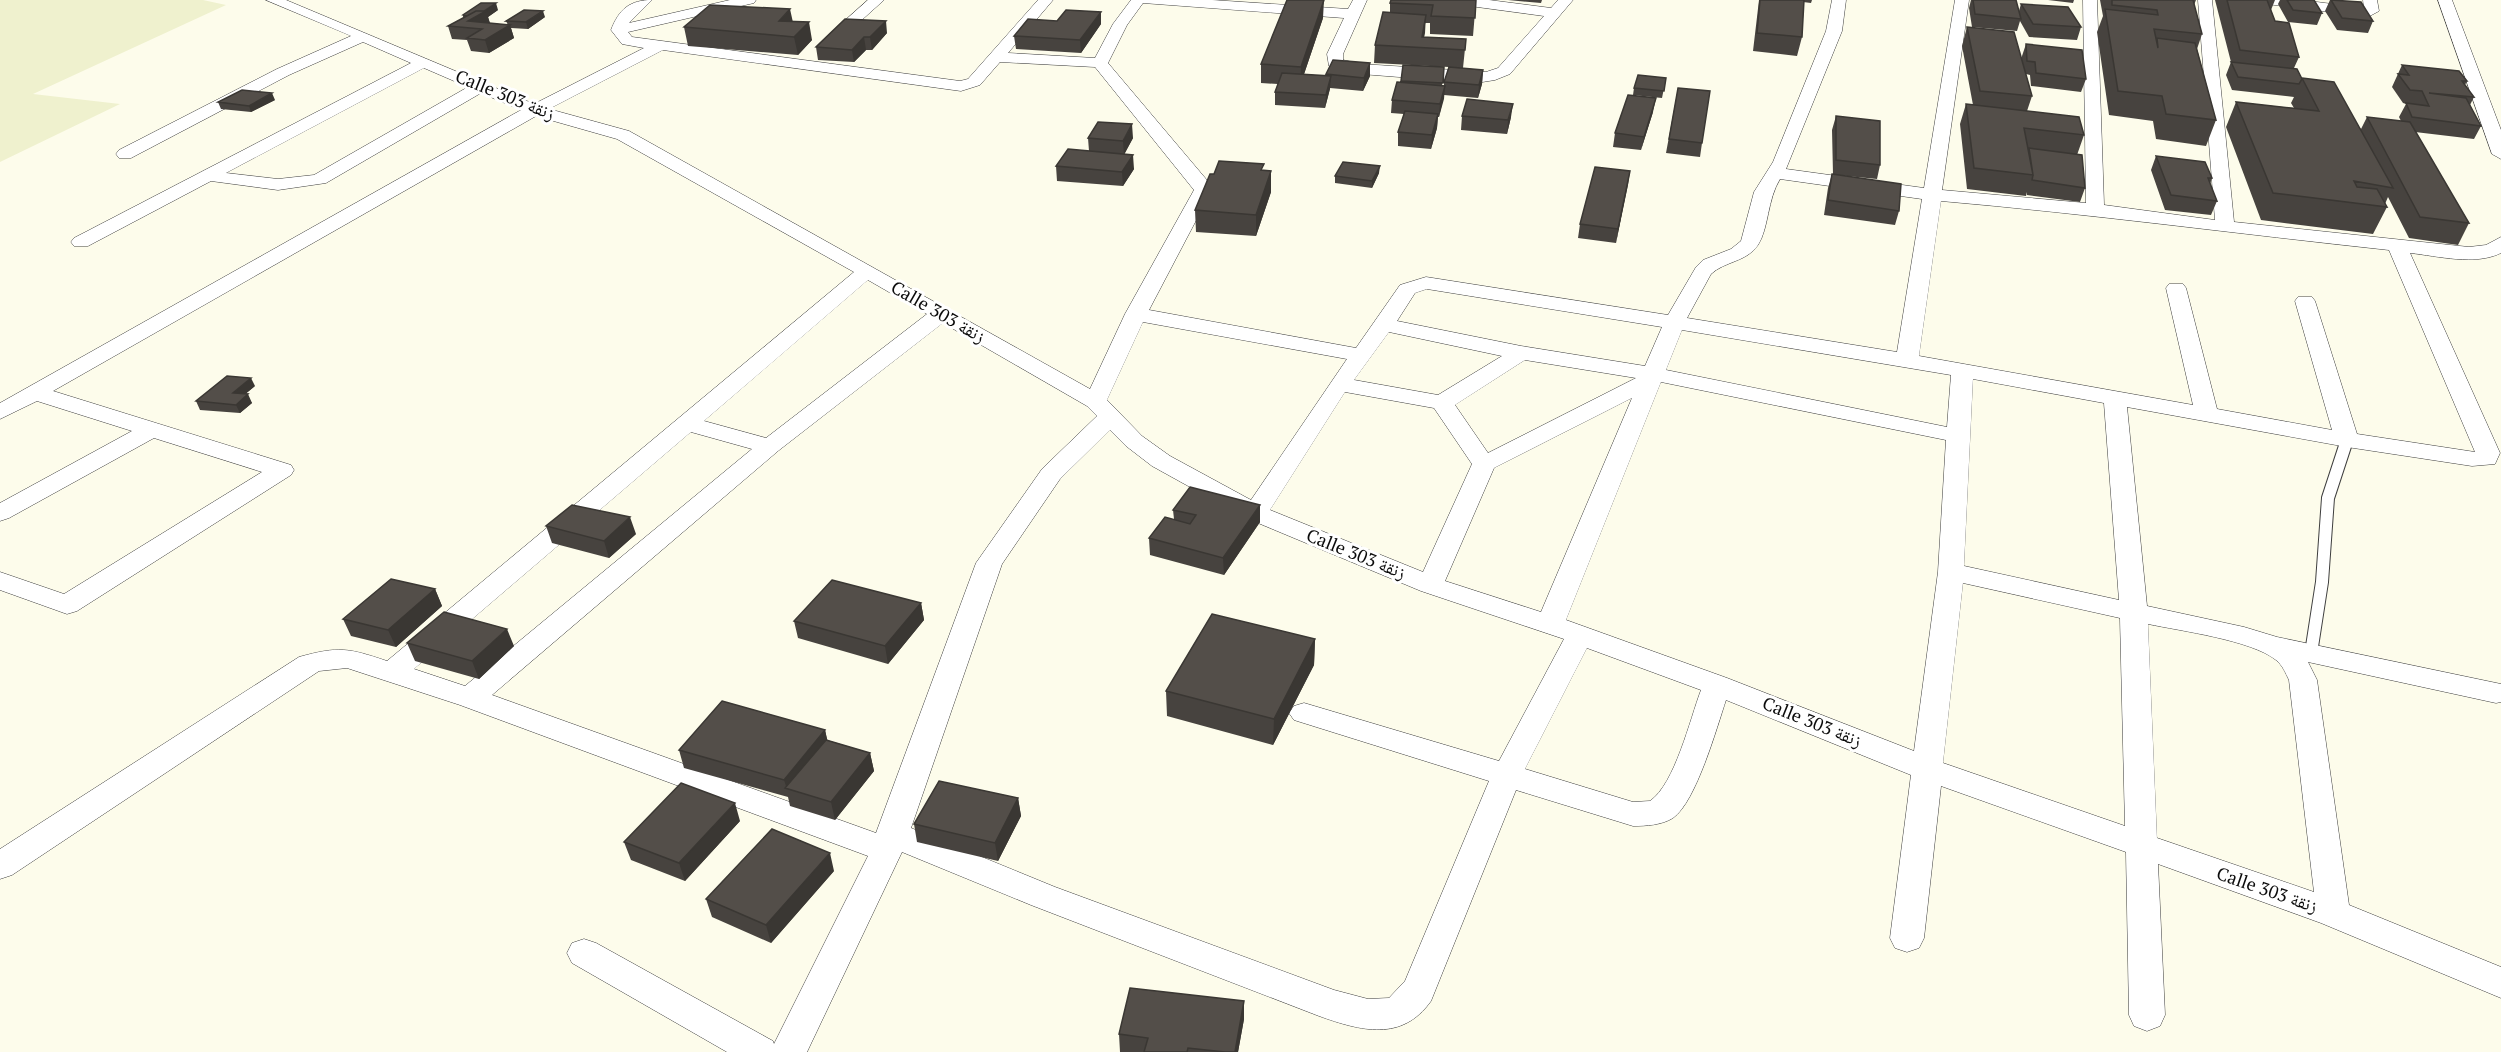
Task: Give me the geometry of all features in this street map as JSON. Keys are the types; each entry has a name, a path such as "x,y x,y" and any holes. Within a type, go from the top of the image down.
{"street":[{"name":"Calle 303 زنقة","path":"273,0 364,36 534,110 623,135 867,271 1102,409 1134,441 1161,461 1255,513 1430,585 1550,624 1717,685 1928,769 2144,848 2333,913 2501,983"},
{"path":"621,24 645,0"},
{"path":"621,24 702,0"},
{"path":"621,24 749,0"},
{"path":"802,66 877,0"},
{"path":"621,24 627,41 961,86 974,82 1046,0"},
{"path":"1100,63 1120,24 1138,0"},
{"path":"1149,0 1357,7 1335,54 1335,63 1361,69 1476,78 1489,77 1504,71 1566,0"},
{"path":"1455,0 1557,13"},
{"path":"1550,624 1675,321 1702,271 1710,264 1738,253 1750,243 1763,192 1775,173 1834,30 1839,0"},
{"path":"1907,360 1962,0"},
{"path":"2090,0 2095,209"},
{"path":"2205,0 2225,226"},
{"path":"2267,0 2368,12 2372,11 2370,0"},
{"path":"2445,0 2501,154"},
{"path":"1031,18 1053,19"},
{"path":"1098,22 1120,24"},
{"path":"125,154 283,72 364,36"},
{"path":"0,412 534,110 658,46"},
{"path":"789,1052 890,842 989,563 1051,474 1102,409 1136,314 1203,190 1200,183 1100,63 997,57"},
{"path":"81,242 424,62"},
{"path":"209,175 274,185 298,184 314,180 480,87"},
{"path":"1775,173 1932,195 2095,209 2469,254 2492,250 2501,243"},
{"path":"1255,513 1339,384 1384,326 1407,289 1430,283 1907,360 2347,440 2472,459 2488,457 2397,246"},
{"path":"392,672 867,271"},
{"path":"2176,288 2207,415"},
{"path":"2305,301 2347,440"},
{"path":"470,698 770,446 941,314"},
{"path":"1136,314 1360,355"},
{"path":"1384,326 1959,436"},
{"path":"1339,384 1442,403 1521,353"},
{"path":"1907,938 1951,572 1962,370"},
{"path":"1430,585 1484,464 1652,377"},
{"path":"0,581 67,605 282,470 36,393"},
{"path":"2115,398 2134,614 2144,848 2147,1016"},
{"path":"1442,403 1484,464"},
{"path":"686,423 770,446"},
{"path":"0,513 152,429"},
{"path":"1951,572 2134,614 2244,636 2280,649 2297,662 2303,680 2333,913"},
{"path":"0,866 309,664 330,658 348,658 890,842 1043,896 1332,1005 1379,1015 1400,1011 1410,1005 1419,990 1506,777 1580,635"},
{"path":"2266,644 2496,693"},
{"path":"1304,713 1506,777 1633,814 1651,814 1665,807 1679,784 1717,685"},
{"path":"584,952 760,1052"}],"lane":[{"path":"2311,653 2322,582 2328,498 2347,440"}],"green space":[{"path":"0,0 203,0 226,5 33,94 120,104 0,162"}],"building":[{"path":"1287,0 1324,0 1301,67 1261,64"},
{"path":"1391,0 1476,0 1475,18 1431,16 1433,5 1390,3"},
{"path":"1760,0 1804,0 1802,37 1757,33"},
{"path":"1973,0 2016,0 2021,19 1975,14"},
{"path":"2112,0 2193,0 2202,34 2154,29 2158,48 2157,38 2195,43 2216,120 2166,114 2162,96 2118,91 2105,9 2158,15 2157,10 2112,5"},
{"path":"2227,0 2267,0 2275,21 2289,23 2299,57 2240,50"},
{"path":"2287,0 2314,0 2322,13 2293,10"},
{"path":"2331,0 2361,2 2373,21 2342,18"},
{"path":"481,3 496,3 484,11 463,15"},
{"path":"2021,4 2068,7 2081,27 2033,24"},
{"path":"710,5 790,9 779,21 809,22 794,37 684,27"},
{"path":"524,10 543,11 526,22 506,21"},
{"path":"1066,10 1101,12 1080,40 1014,36 1028,19 1057,21"},
{"path":"476,11 486,11 468,21 510,25 485,40 467,38 482,29 448,26"},
{"path":"1383,12 1426,15 1422,37 1466,39 1465,50 1375,45"},
{"path":"845,19 886,21 870,37 864,37 852,50 816,47"},
{"path":"1967,27 2014,32 2032,96 1980,91"},
{"path":"2026,44 2082,50 2086,79 2036,73 2035,62 2027,61"},
{"path":"1333,60 1370,63 1364,78 1326,74"},
{"path":"2231,62 2297,69 2302,79 2299,84 2238,77"},
{"path":"1403,65 1444,67 1443,83 1401,81"},
{"path":"2402,65 2459,71 2467,81 2462,81 2474,97 2429,93 2466,98 2481,126 2412,117 2406,103 2429,106 2422,91 2410,90 2398,74 2409,75"},
{"path":"1449,67 1483,70 1479,85 1444,82"},
{"path":"1282,73 1331,76 1326,95 1275,92"},
{"path":"1638,75 1666,78 1664,91 1634,88"},
{"path":"2302,78 2334,82 2393,188 2354,181 2357,187 2377,189 2387,207 2273,193 2236,102 2319,111"},
{"path":"1397,82 1445,86 1440,104 1392,100"},
{"path":"1678,88 1710,91 1702,143 1669,139"},
{"path":"242,90 272,93 249,106 218,102"},
{"path":"1628,95 1656,98 1644,137 1615,133"},
{"path":"1467,99 1513,104 1508,120 1462,116"},
{"path":"1966,104 2079,117 2084,135 2024,128 2033,175 1974,168"},
{"path":"1405,111 1438,114 1432,135 1398,132"},
{"path":"1836,116 1880,121 1880,165 1836,160"},
{"path":"2367,117 2410,122 2469,223 2420,217"},
{"path":"1098,122 1132,124 1123,141 1088,138"},
{"path":"2029,148 2082,155 2085,188 2032,180"},
{"path":"1068,149 1133,155 1122,172 1056,166"},
{"path":"2156,156 2205,162 2212,178 2208,178 2217,201 2171,195"},
{"path":"1219,161 1264,164 1261,170 1271,171 1256,215 1195,210 1210,174 1214,174"},
{"path":"1343,162 1380,166 1372,181 1335,176"},
{"path":"1595,167 1630,171 1618,229 1580,224"},
{"path":"1832,174 1901,184 1899,211 1828,200"},
{"path":"227,376 251,378 233,393 248,394 236,405 196,401"},
{"path":"1190,487 1260,505 1223,558 1149,538 1165,517 1190,524 1196,515 1173,510"},
{"path":"572,505 630,517 604,541 546,526"},
{"path":"391,579 435,589 388,630 343,619"},
{"path":"832,580 921,603 885,646 794,621"},
{"path":"444,612 507,629 472,661 407,643"},
{"path":"1212,614 1315,639 1274,719 1166,691"},
{"path":"722,701 825,730 784,780 679,750"},
{"path":"826,740 870,753 831,802 785,788"},
{"path":"939,781 1018,798 995,843 914,824"},
{"path":"681,783 735,803 679,863 624,842"},
{"path":"772,829 830,853 766,925 706,899"},
{"path":"1130,988 1244,1001 1235,1052 1188,1048 1187,1052 1144,1052 1148,1038 1119,1034"}]}
